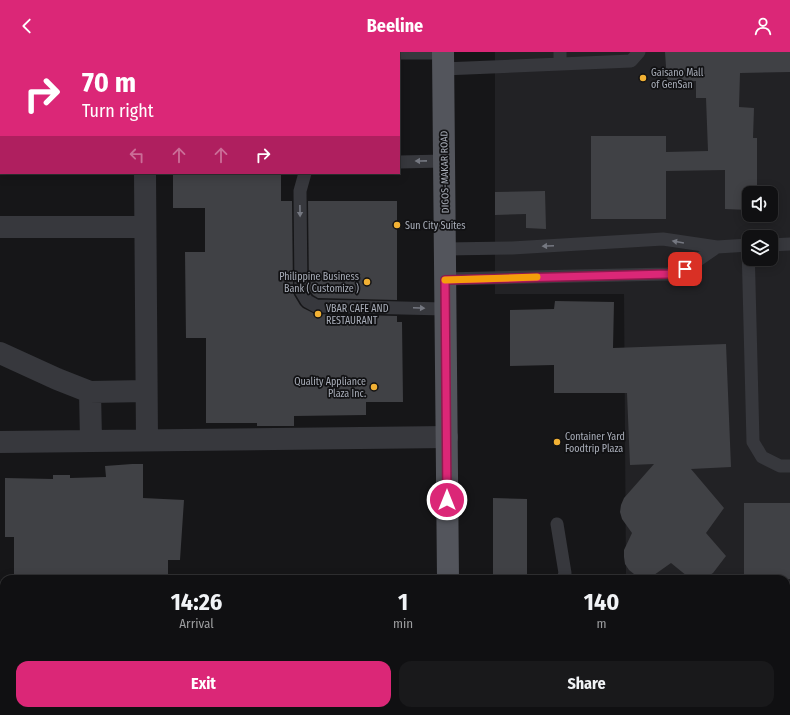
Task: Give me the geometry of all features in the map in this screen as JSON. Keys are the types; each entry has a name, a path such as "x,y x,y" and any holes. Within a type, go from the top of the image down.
{"main road":[{"name":"DIGOS-MAKAR ROAD","path":"443,58 448,575"}],"street":[{"path":"145,174 147,440"},
{"path":"0,228 145,227"},
{"path":"0,353 90,392 146,391"},
{"path":"90,392 91,440"},
{"path":"0,442 447,437"}],"lane":[{"path":"400,53 443,58 560,58 631,61 639,52"},
{"path":"400,162 444,161"},
{"path":"305,174 300,191 301,291 306,300 316,306 445,308"},
{"path":"444,249 512,248 663,239 716,247 742,245"},
{"path":"778,245 790,244"},
{"path":"445,280 668,274 685,269 716,247"},
{"path":"749,266 753,442 762,457 780,466 790,466"},
{"path":"557,524 564,575"}],"shaded area":[{"path":"495,52 790,52 790,575 626,575 624,294 495,294"}],"building":[{"path":"665,52 790,52 790,72 740,73 739,107 754,108 753,138 757,138 757,186 742,186 742,210 725,209 725,170 666,171 666,219 591,219 591,136 666,136 666,152 708,151 706,98 696,98 696,81 667,82"},
{"path":"173,174 281,174 281,201 292,201 294,295 303,308 315,314 397,316 397,322 402,322 403,402 366,402 366,415 294,416 294,426 257,426 257,423 206,423 206,338 186,338 185,252 205,252 205,208 173,208"},
{"path":"545,191 546,229 526,228 526,214 495,215 495,192"},
{"path":"308,201 397,201 397,300 318,298 313,295 309,289"},
{"path":"555,301 614,302 613,348 726,344 731,467 691,469 724,508 706,533 726,556 710,575 686,575 671,563 654,575 638,575 629,570 625,564 624,550 632,533 622,519 620,512 621,505 624,498 654,464 630,465 627,393 554,393 554,365 510,366 510,310 554,309"},
{"path":"143,464 143,498 184,500 180,560 168,560 168,575 14,575 14,537 5,537 5,478 53,479 53,475 70,475 70,478 106,477 105,466"},
{"path":"493,498 527,499 527,575 493,575"},
{"path":"744,503 790,503 790,575 744,575"}],"slow traffic":[{"path":"445,280 537,277"}],"place":[{"name":"Gaisano Mall of GenSan","path":"643,78"},
{"name":"Sun City Suites","path":"397,225"},
{"name":"Philippine Business Bank ( Customize )","path":"367,282"},
{"name":"VBAR CAFE AND RESTAURANT","path":"318,314"},
{"name":"Quality Appliance Plaza Inc.","path":"374,387"},
{"name":"Container Yard Foodtrip Plaza","path":"557,442"}],"route":[{"path":"447,500 445,280 668,274 685,269"}]}
